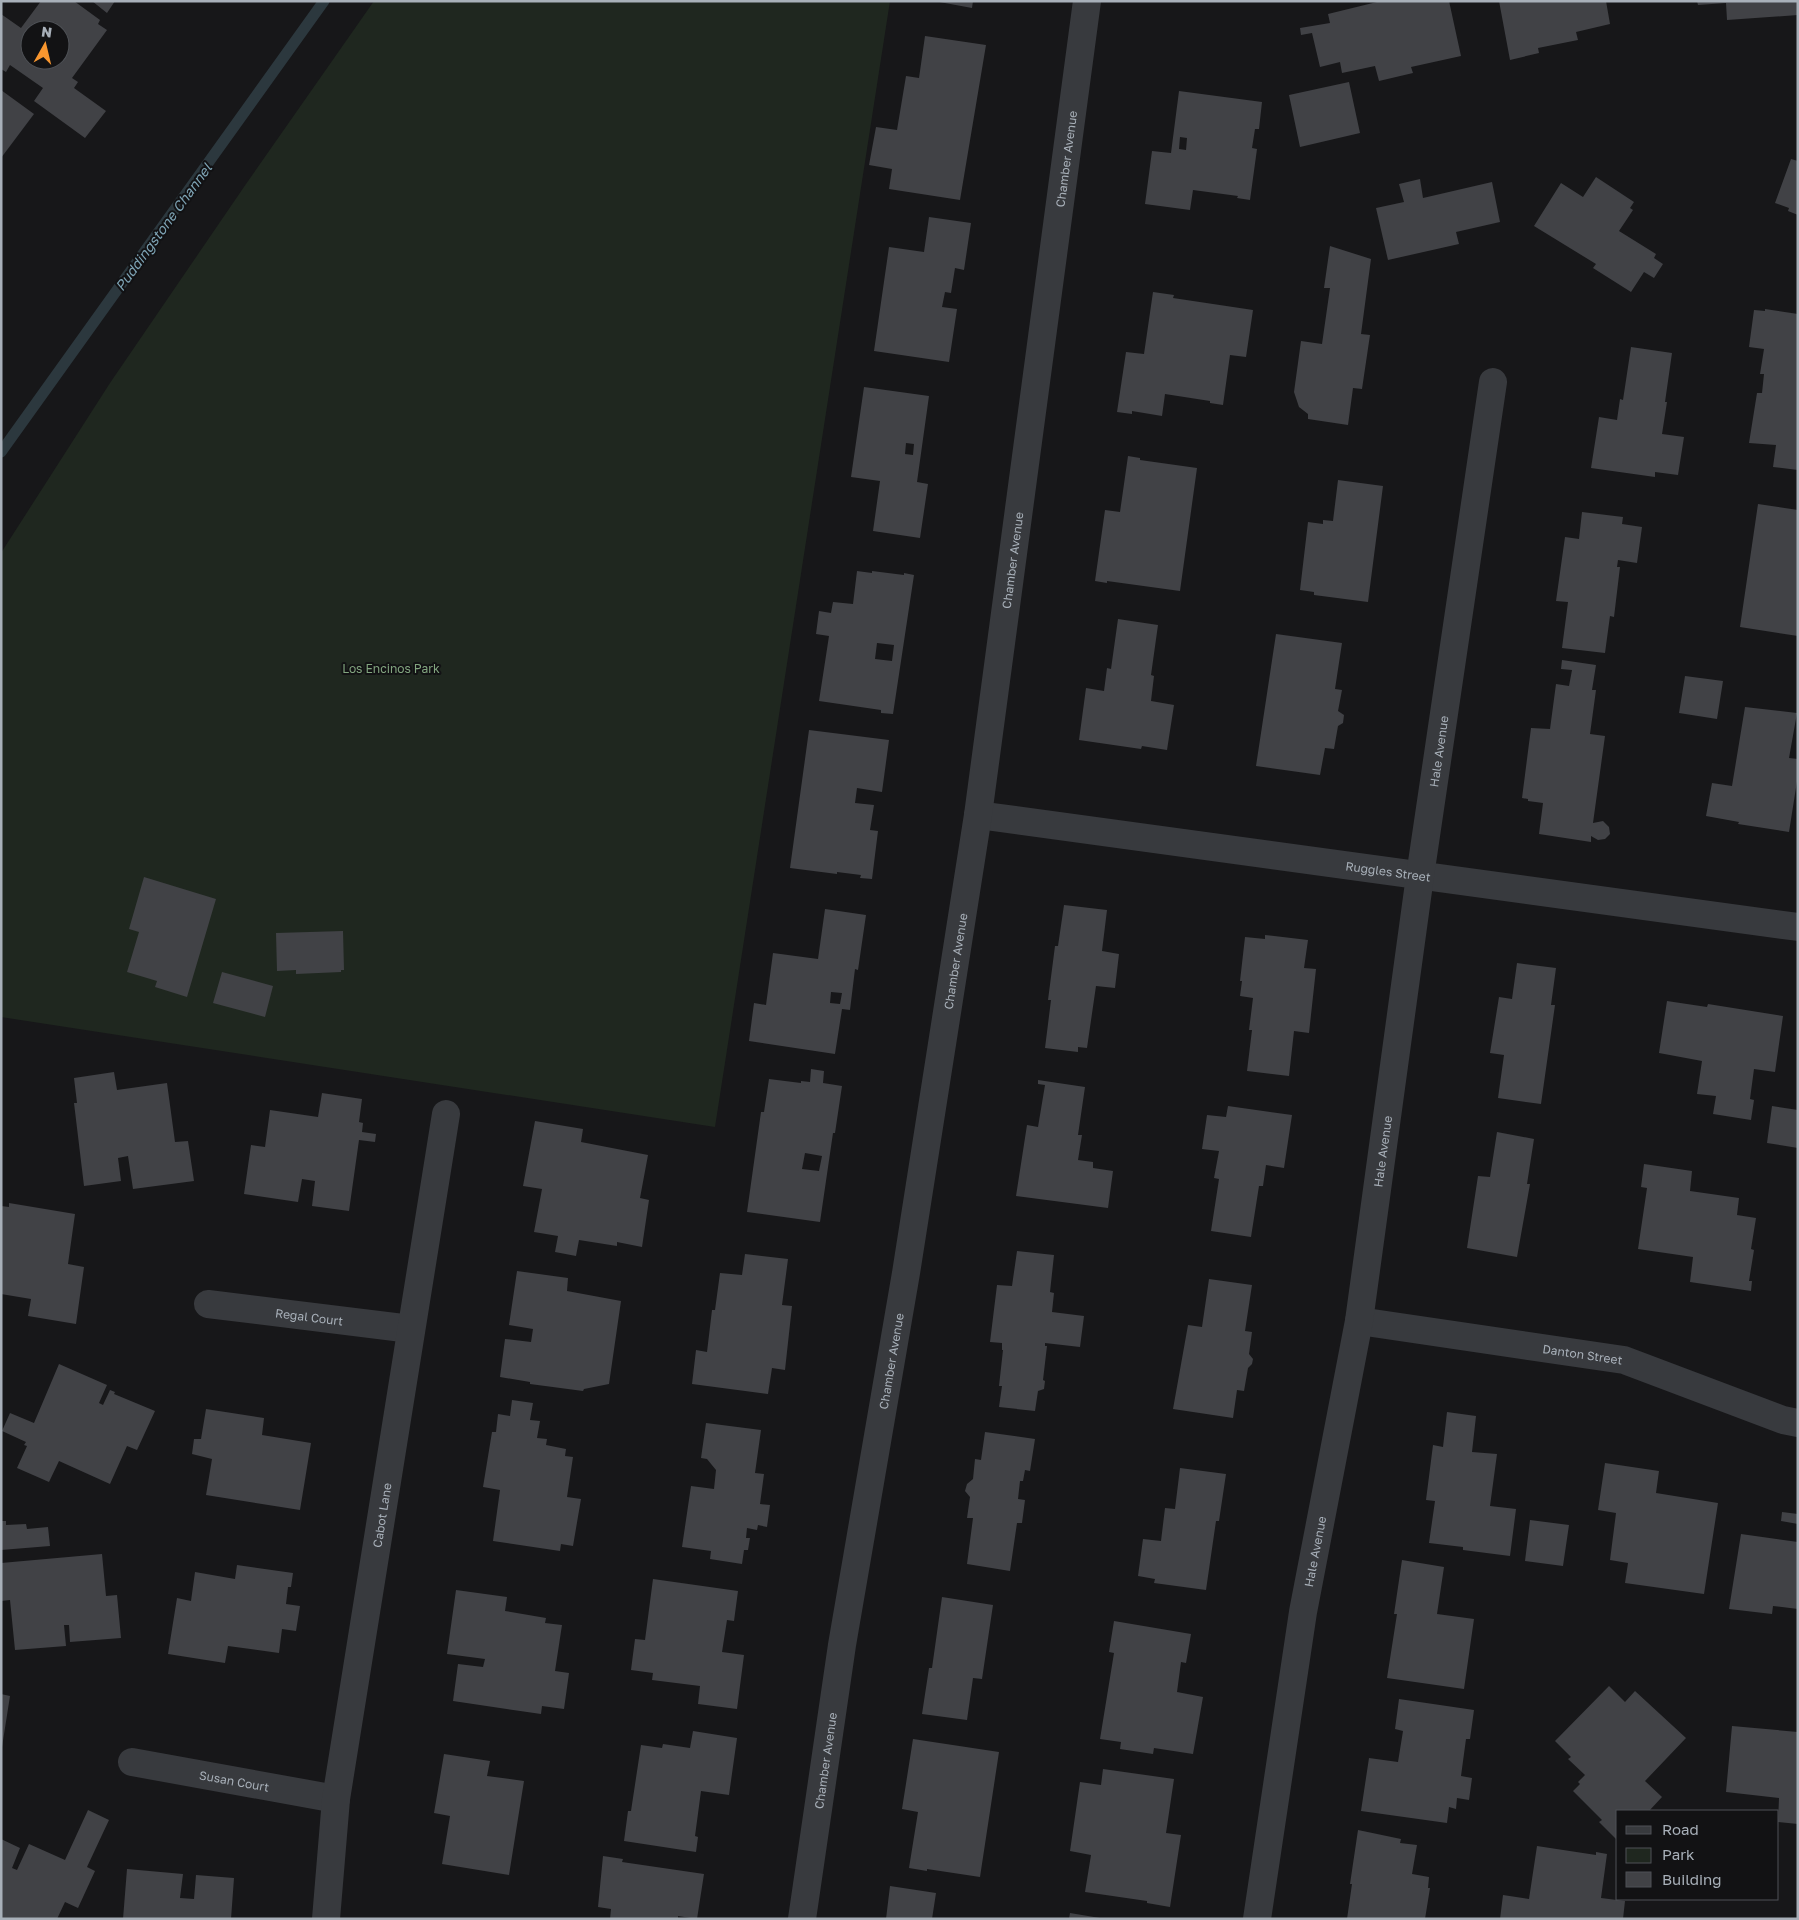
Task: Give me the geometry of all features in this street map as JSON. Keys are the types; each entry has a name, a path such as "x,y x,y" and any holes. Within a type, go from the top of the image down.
{"street":[{"name":"Chamber Avenue","path":"802,1919 842,1646 906,1273 978,815 1087,1"},
{"name":"Hale Avenue","path":"1258,1919 1303,1612 1359,1321 1420,876 1493,382"},
{"name":"Ruggles Street","path":"978,815 1798,927"},
{"name":"Cabot Lane","path":"326,1919 336,1799 446,1114"},
{"name":"Regal Court","path":"208,1304 411,1329"},
{"name":"Danton Street","path":"1359,1321 1624,1360 1782,1420 1798,1422"},
{"name":"Susan Court","path":"132,1762 336,1799"}],"green space":[{"name":"Los Encinos Park","path":"374,1 890,1 715,1127 1,1017 1,553 110,383"}],"building":[{"path":"41,1 74,1 100,20 98,24 107,30 72,78 78,82 74,88 106,111 85,138 34,101 43,88 10,65 6,72 1,69 1,14 20,27 20,70 70,70 70,20 27,20"},
{"path":"92,1 115,1 107,13"},
{"path":"934,1 973,1 972,8"},
{"path":"1381,1 1449,1 1461,56 1411,67 1413,73 1379,81 1375,66 1342,73 1340,62 1320,67 1312,33 1301,35 1300,28 1330,23 1328,14"},
{"path":"1499,1 1606,1 1610,24 1576,32 1578,40 1538,48 1539,53 1510,60"},
{"path":"1697,1 1798,1 1798,15 1727,20 1726,3 1698,5"},
{"path":"925,36 986,45 960,200 889,189 892,169 869,165 876,127 897,130 906,76 919,78"},
{"path":"1349,82 1360,133 1300,147 1289,95"},
{"path":"1,90 34,114 1,158"},
{"path":"1179,91 1262,102 1259,129 1255,129 1252,148 1257,149 1250,200 1237,198 1238,196 1193,190 1190,210 1145,204 1152,151 1171,153","holes":["1180,137 1187,138 1186,150 1179,149"]},
{"path":"1791,159 1798,161 1798,215 1788,211 1789,208 1775,203"},
{"path":"1596,177 1634,202 1630,208 1633,210 1619,231 1656,254 1654,258 1663,264 1654,278 1644,272 1631,292 1593,268 1596,264 1534,226 1561,183 1583,197"},
{"path":"1420,179 1423,198 1492,182 1500,222 1456,232 1459,244 1388,260 1376,208 1404,202 1399,184"},
{"path":"929,217 971,223 964,270 955,268 951,293 945,292 942,307 957,309 949,362 874,351 889,247 924,252"},
{"path":"1330,246 1371,259 1361,334 1370,335 1362,389 1353,388 1348,425 1308,419 1308,414 1299,407 1294,392 1301,341 1322,344 1330,288 1324,288"},
{"path":"1153,292 1174,295 1173,298 1253,310 1246,357 1230,355 1223,405 1210,403 1210,401 1165,394 1162,416 1132,411 1132,414 1117,412 1126,352 1144,354"},
{"path":"1765,309 1798,314 1798,470 1773,467 1776,445 1749,443 1757,393 1762,393 1764,374 1760,374 1764,349 1749,347 1754,310 1765,311"},
{"path":"1631,347 1672,353 1662,434 1684,437 1678,475 1655,472 1655,477 1591,468 1599,417 1617,420 1620,399 1623,400"},
{"path":"864,387 929,396 917,482 928,484 920,538 873,531 880,481 851,477","holes":["906,443 914,444 913,455 905,454"]},
{"path":"1128,456 1140,458 1140,460 1197,468 1180,591 1095,581 1105,510 1120,512"},
{"path":"1338,480 1383,486 1368,602 1314,595 1314,592 1300,590 1308,522 1323,524 1323,520 1333,521"},
{"path":"1758,504 1798,510 1798,636 1740,627"},
{"path":"1582,512 1623,517 1622,524 1642,527 1637,563 1618,560 1617,567 1620,567 1614,617 1610,616 1605,653 1562,648 1568,602 1556,601 1565,537 1579,539"},
{"path":"857,571 914,575 893,714 881,713 881,710 819,701 829,636 816,634 819,611 831,613 833,602 853,604","holes":["877,643 894,645 892,661 875,659"]},
{"path":"1118,619 1158,625 1151,675 1154,676 1151,701 1174,705 1167,750 1142,746 1141,749 1079,740 1086,688 1104,691 1107,668 1111,669"},
{"path":"1276,634 1342,643 1335,689 1342,690 1338,711 1344,715 1343,723 1338,726 1334,749 1325,748 1320,775 1256,766"},
{"path":"1562,660 1596,665 1592,690 1596,690 1590,734 1605,736 1593,823 1603,821 1609,827 1610,834 1605,839 1598,840 1591,836 1591,842 1539,834 1543,803 1528,801 1528,799 1522,798 1531,728 1550,729 1556,684 1569,686 1572,670 1561,669"},
{"path":"1685,676 1723,681 1717,719 1679,713"},
{"path":"1745,707 1797,713 1789,758 1798,759 1798,775 1789,832 1738,824 1739,822 1706,816 1712,783 1732,786"},
{"path":"809,730 889,740 882,792 857,788 855,803 874,805 870,830 878,831 872,879 860,878 861,875 790,868"},
{"path":"144,877 216,899 187,997 155,987 157,981 127,972 139,932 129,929"},
{"path":"1064,905 1107,910 1102,951 1119,954 1115,988 1096,986 1087,1048 1078,1047 1078,1052 1045,1048 1051,1000 1048,1000 1055,946 1058,946"},
{"path":"825,909 866,915 858,970 855,969 850,1010 842,1009 835,1054 749,1041 754,1003 766,1005 773,953 818,959","holes":["831,992 842,993 840,1004 830,1003"]},
{"path":"343,931 344,970 341,970 341,972 296,974 296,970 277,971 276,933"},
{"path":"1265,935 1308,940 1304,968 1316,969 1309,1033 1294,1031 1289,1076 1247,1071 1252,1030 1249,1030 1253,998 1240,996 1245,937 1265,939"},
{"path":"1517,963 1556,968 1551,1005 1555,1005 1541,1104 1498,1098 1504,1055 1490,1053 1499,997 1512,999"},
{"path":"222,972 273,986 265,1017 213,1003"},
{"path":"1667,1001 1707,1007 1708,1004 1783,1016 1775,1072 1754,1069 1750,1099 1754,1100 1751,1120 1713,1114 1716,1096 1697,1094 1702,1061 1659,1053"},
{"path":"811,1069 824,1071 823,1083 842,1086 820,1222 747,1212 761,1112 764,1112 769,1079 801,1083 801,1081 810,1082","holes":["805,1153 822,1156 819,1171 802,1169"]},
{"path":"114,1072 117,1090 167,1083 175,1142 188,1141 194,1181 133,1189 128,1156 118,1158 121,1181 84,1186 74,1103 77,1103 74,1078"},
{"path":"1038,1080 1085,1087 1078,1135 1082,1135 1078,1160 1093,1162 1093,1168 1113,1171 1108,1208 1016,1196 1027,1125 1038,1127 1045,1085 1038,1084"},
{"path":"322,1093 362,1099 359,1122 363,1123 362,1132 376,1134 375,1142 359,1140 349,1211 312,1206 315,1181 302,1179 298,1202 244,1194 251,1145 265,1147 270,1110 318,1117"},
{"path":"1228,1106 1292,1115 1284,1168 1266,1165 1263,1186 1259,1186 1251,1237 1211,1231 1219,1179 1214,1178 1219,1151 1202,1149 1207,1115 1226,1117"},
{"path":"1772,1106 1798,1110 1798,1148 1767,1143"},
{"path":"535,1121 583,1129 581,1142 648,1155 640,1198 649,1200 642,1247 617,1242 617,1246 579,1240 576,1256 555,1252 558,1236 534,1232 542,1189 523,1186"},
{"path":"1497,1132 1534,1139 1527,1184 1530,1184 1517,1257 1467,1248 1478,1176 1490,1177"},
{"path":"1644,1164 1692,1171 1690,1191 1739,1198 1737,1215 1756,1218 1751,1249 1754,1250 1749,1281 1752,1281 1751,1291 1690,1282 1693,1257 1638,1249 1647,1188 1641,1187"},
{"path":"9,1203 75,1214 68,1264 84,1267 76,1324 28,1316 31,1299 1,1294 1,1206 9,1207"},
{"path":"1017,1251 1054,1255 1050,1292 1054,1293 1052,1312 1084,1316 1080,1347 1045,1343 1045,1346 1047,1346 1043,1380 1045,1381 1044,1389 1038,1391 1035,1411 999,1407 1002,1386 999,1386 1003,1350 1002,1343 990,1342 997,1285 1012,1286"},
{"path":"745,1254 788,1259 782,1305 792,1306 785,1370 772,1368 768,1394 692,1384 696,1350 707,1352 712,1310 715,1310 720,1273 742,1275"},
{"path":"517,1271 568,1278 567,1291 621,1301 609,1384 584,1389 583,1391 530,1384 530,1382 500,1377 505,1339 531,1342 533,1329 509,1325"},
{"path":"1209,1279 1252,1285 1245,1331 1252,1332 1249,1354 1253,1359 1252,1364 1248,1368 1244,1391 1237,1390 1233,1418 1173,1409 1188,1325 1202,1327"},
{"path":"59,1364 107,1385 99,1403 103,1405 110,1390 115,1392 114,1394 155,1411 137,1450 127,1446 110,1484 59,1461 49,1482 17,1468 27,1446 24,1445 26,1442 2,1431 10,1413 34,1423"},
{"path":"512,1400 533,1403 530,1420 540,1421 537,1438 547,1439 546,1445 566,1449 565,1456 573,1457 567,1497 581,1499 573,1546 561,1544 560,1551 493,1541 500,1490 483,1487 492,1432 496,1432 498,1414 510,1416"},
{"path":"206,1409 264,1418 262,1435 311,1443 300,1510 206,1495 212,1459 192,1454 194,1439 201,1439"},
{"path":"1447,1412 1476,1416 1472,1452 1497,1454 1490,1506 1516,1509 1510,1556 1463,1550 1463,1547 1429,1543 1435,1501 1426,1500 1433,1445 1443,1447"},
{"path":"706,1423 761,1430 755,1473 764,1474 760,1504 770,1505 767,1527 758,1525 757,1530 747,1528 746,1538 750,1538 748,1550 744,1550 742,1564 710,1559 711,1551 682,1547 691,1486 714,1489 716,1470 707,1459 701,1458"},
{"path":"985,1432 1035,1439 1030,1471 1025,1470 1023,1481 1020,1481 1018,1499 1025,1500 1022,1523 1017,1523 1010,1571 967,1564 973,1518 967,1518 970,1497 965,1491 967,1484 973,1479 975,1459 981,1460"},
{"path":"1605,1463 1659,1471 1656,1493 1718,1503 1704,1594 1625,1583 1628,1563 1610,1560 1616,1513 1598,1510"},
{"path":"1180,1468 1226,1474 1219,1521 1216,1521 1206,1590 1154,1583 1155,1579 1138,1576 1143,1539 1161,1541 1165,1508 1175,1509"},
{"path":"1782,1512 1798,1514 1798,1524 1781,1521"},
{"path":"1530,1520 1569,1525 1563,1566 1525,1561"},
{"path":"1,1521 6,1521 6,1525 26,1524 27,1529 48,1527 50,1546 1,1550"},
{"path":"1741,1534 1798,1542 1798,1609 1773,1606 1772,1614 1729,1609"},
{"path":"102,1554 106,1596 117,1595 121,1638 70,1642 69,1625 64,1625 66,1646 15,1650 10,1600 1,1601 1,1563"},
{"path":"1402,1560 1444,1567 1437,1614 1474,1619 1464,1689 1387,1678 1397,1614 1394,1614"},
{"path":"237,1565 293,1573 291,1587 288,1587 286,1604 300,1606 296,1631 282,1629 279,1653 228,1646 225,1663 168,1654 177,1598 191,1601 195,1572 235,1579"},
{"path":"653,1579 738,1591 734,1621 727,1620 722,1652 744,1655 737,1709 698,1704 700,1686 652,1680 653,1673 631,1670 635,1639 645,1640"},
{"path":"456,1590 507,1597 505,1611 546,1618 545,1623 562,1625 555,1671 569,1673 564,1709 542,1706 541,1714 453,1701 458,1664 483,1667 485,1659 447,1654"},
{"path":"942,1597 993,1605 982,1679 973,1678 967,1720 922,1714 929,1668 932,1668"},
{"path":"1114,1621 1191,1634 1186,1663 1181,1662 1177,1692 1203,1697 1193,1754 1154,1748 1153,1754 1120,1749 1121,1742 1100,1739 1114,1653 1109,1652"},
{"path":"1609,1686 1625,1702 1635,1691 1686,1738 1645,1781 1662,1797 1650,1810 1616,1810 1616,1839 1599,1822 1602,1820 1573,1791 1585,1775 1568,1759 1571,1757 1555,1741"},
{"path":"1,1694 10,1696 2,1747 1,1747"},
{"path":"1399,1699 1474,1710 1470,1739 1466,1739 1461,1776 1472,1778 1469,1800 1457,1798 1456,1809 1449,1807 1447,1823 1361,1811 1369,1758 1398,1762 1403,1731 1395,1729"},
{"path":"1732,1726 1798,1732 1798,1824 1779,1822 1779,1798 1726,1792"},
{"path":"693,1731 737,1738 729,1795 701,1791 695,1836 698,1837 696,1852 624,1841 628,1811 631,1811 641,1745 662,1748 663,1744 690,1748"},
{"path":"913,1739 999,1752 980,1877 909,1868 918,1812 902,1809"},
{"path":"444,1754 490,1761 487,1776 524,1781 509,1875 442,1864 450,1816 434,1813"},
{"path":"1103,1769 1174,1779 1166,1833 1181,1835 1170,1907 1147,1903 1147,1901 1085,1892 1091,1855 1070,1851 1080,1782 1101,1785"},
{"path":"88,1810 109,1820 87,1867 95,1871 78,1908 65,1902 57,1919 1,1919 1,1839 20,1848 12,1868 17,1870 29,1844 65,1860"},
{"path":"1358,1830 1401,1839 1400,1843 1417,1845 1412,1874 1429,1877 1428,1888 1430,1888 1425,1919 1347,1919"},
{"path":"1537,1846 1596,1855 1596,1852 1607,1854 1601,1898 1625,1901 1623,1919 1500,1919 1503,1895 1529,1899"},
{"path":"603,1856 623,1859 622,1862 704,1874 697,1919 678,1916 678,1919 610,1919 611,1909 598,1907"},
{"path":"127,1869 183,1874 180,1898 194,1899 196,1875 234,1878 231,1919 123,1919"},
{"path":"890,1886 936,1893 932,1919 886,1919"},
{"path":"1070,1913 1100,1918 1100,1919 1069,1919"}],"waterway":[{"name":"Puddingstone Channel","path":"1,452 324,1"}]}
